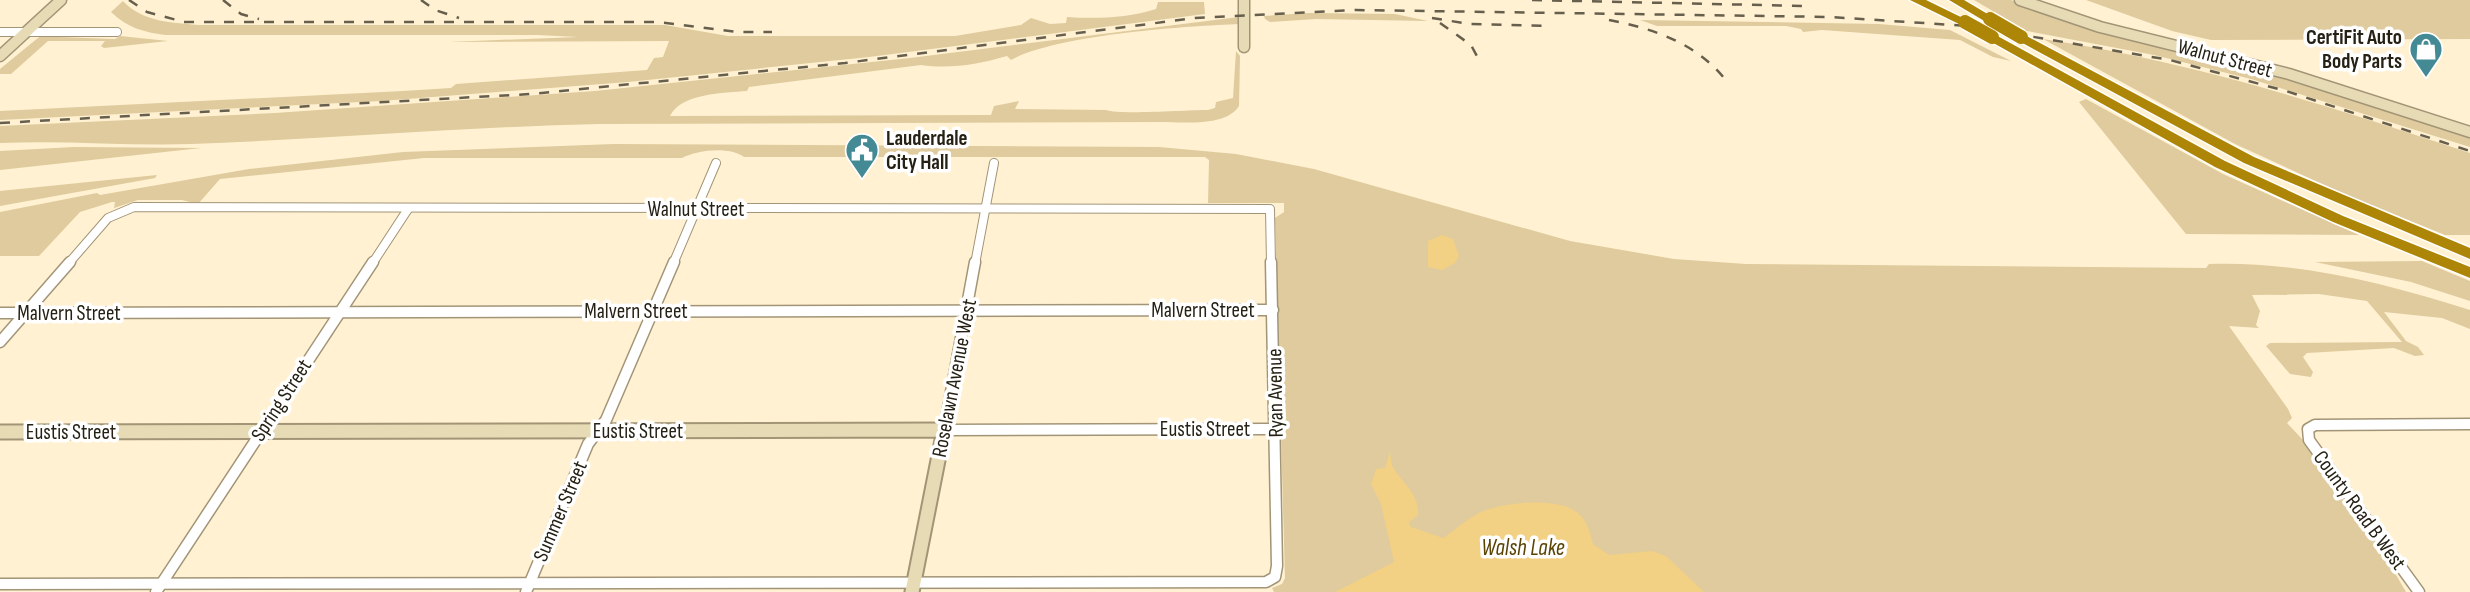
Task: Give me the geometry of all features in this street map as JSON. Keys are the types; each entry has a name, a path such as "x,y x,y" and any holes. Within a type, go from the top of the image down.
{"highway":[{"path":"1916,0 1965,22"},
{"path":"1928,0 2220,164 2338,219 2470,273"},
{"path":"1955,0 2249,160 2470,254"}],"street":[{"path":"0,56 61,0"},
{"path":"1244,0 1244,45"},
{"name":"Walnut Street","path":"2020,0 2100,27 2289,74 2470,132"},
{"path":"0,32 117,32"},
{"name":"Summer Street","path":"528,587 588,444 606,420 716,163"},
{"name":"Roselawn Avenue West","path":"913,586 994,163"},
{"name":"Walnut Street","path":"26,313 108,218 134,207 1270,209"},
{"name":"Spring Street","path":"159,588 408,209"},
{"name":"Ryan Avenue","path":"913,586 1266,582 1275,577 1270,209"},
{"name":"Malvern Street","path":"0,313 1273,310"},
{"path":"0,342 26,313"},
{"name":"County Road B West","path":"2420,592 2309,440 2308,429 2470,424"},
{"name":"Eustis Street","path":"0,432 1275,429"},
{"path":"0,584 159,588 913,586"}],"shaded area":[{"path":"1974,0 2011,0 2061,19 2268,73 2470,137 2470,147 2251,79 2154,55 2027,31"},
{"path":"2086,0 2470,0 2470,39 2211,40 2172,31"},
{"path":"123,1 149,17 200,25 665,25 728,36 955,36 1021,25 1031,18 1050,24 1066,23 1067,17 1123,16 1156,9 1158,2 1204,2 1205,14 869,57 628,82 381,101 0,120 0,111 451,88 456,84 647,70 654,58 663,57 669,41 448,42 578,37 537,35 166,35 136,28 111,12"},
{"path":"1309,13 1395,14 1428,21 1316,19 1270,22 1264,16"},
{"path":"1239,17 1240,24 1089,38 1031,51 1011,60 1007,56 963,65 921,65 749,87 747,91 693,99 676,108 670,116 991,115 994,106 1019,101 1015,109 1138,112 1208,110 1215,108 1216,102 1233,98 1236,51 1240,56 1239,106 1224,117 1203,122 600,124 191,144 0,143 0,126 275,113 595,91 910,58"},
{"path":"1640,20 1879,24 1950,30 2011,61 1993,57 1960,40 1822,30 1803,32 1801,29 1786,26 1657,26"},
{"path":"44,33 62,33 59,37 115,39 120,36 168,41 104,48 101,46 105,41 48,41 11,74 0,74 0,69"},
{"path":"2043,39 2206,72 2312,102 2470,153 2470,235 2445,235 2344,194 2235,144"},
{"path":"2086,99 2223,174 2359,235 2186,234 2079,102"},
{"path":"614,144 1159,147 1236,154 1314,169 1570,241 1674,259 1746,264 2206,268 2209,264 2275,266 2374,283 2470,310 2470,329 2442,318 2384,312 2406,341 2418,347 2424,355 2415,356 2394,348 2307,353 2303,357 2313,372 2311,377 2290,374 2266,346 2270,343 2402,342 2367,301 2319,294 2252,295 2260,311 2256,325 2259,328 2229,326 2288,409 2292,418 2287,423 2302,439 2389,563 2406,592 1274,592 1272,588 1282,584 1285,578 1275,218 1284,212 1284,203 1208,203 1209,160 1205,157 744,157 730,151 713,150 682,158 424,158 220,179 198,204 182,200 138,200 114,208 115,202 112,202 80,212 39,256 0,256 0,212 97,193 100,195 249,169 403,152"},
{"path":"74,147 201,148 0,170 0,151"},
{"path":"157,175 155,178 0,206 0,191"},
{"path":"2422,261 2470,281 2470,301 2411,282 2315,262"}],"water":[{"path":"1442,235 1453,239 1459,256 1455,263 1442,270 1428,267 1428,241"},
{"name":"Walsh Lake","path":"1390,452 1393,467 1411,490 1418,508 1418,515 1409,522 1411,527 1443,538 1474,515 1489,509 1514,504 1555,504 1579,514 1587,526 1593,544 1609,555 1652,551 1666,556 1704,592 1335,592 1394,562 1381,504 1371,484 1376,469 1385,468"}],"railway":[{"path":"129,0 147,12 184,22 658,22 738,32 772,32"},
{"path":"223,0 241,14 259,19"},
{"path":"421,0 435,10 459,18"},
{"path":"1532,0 1805,6"},
{"path":"0,123 531,94 845,63 1195,18 1356,10 1831,17 1969,26 2170,60 2286,91 2470,151"},
{"path":"1432,18 1470,24 1547,26"},
{"path":"1609,20 1643,28 1675,40 1704,58 1728,83"},
{"path":"1440,23 1471,45 1478,58"}],"place":[{"name":"CertiFit Auto Body Parts","path":"2426,79"},
{"name":"Lauderdale City Hall","path":"862,180"}]}
